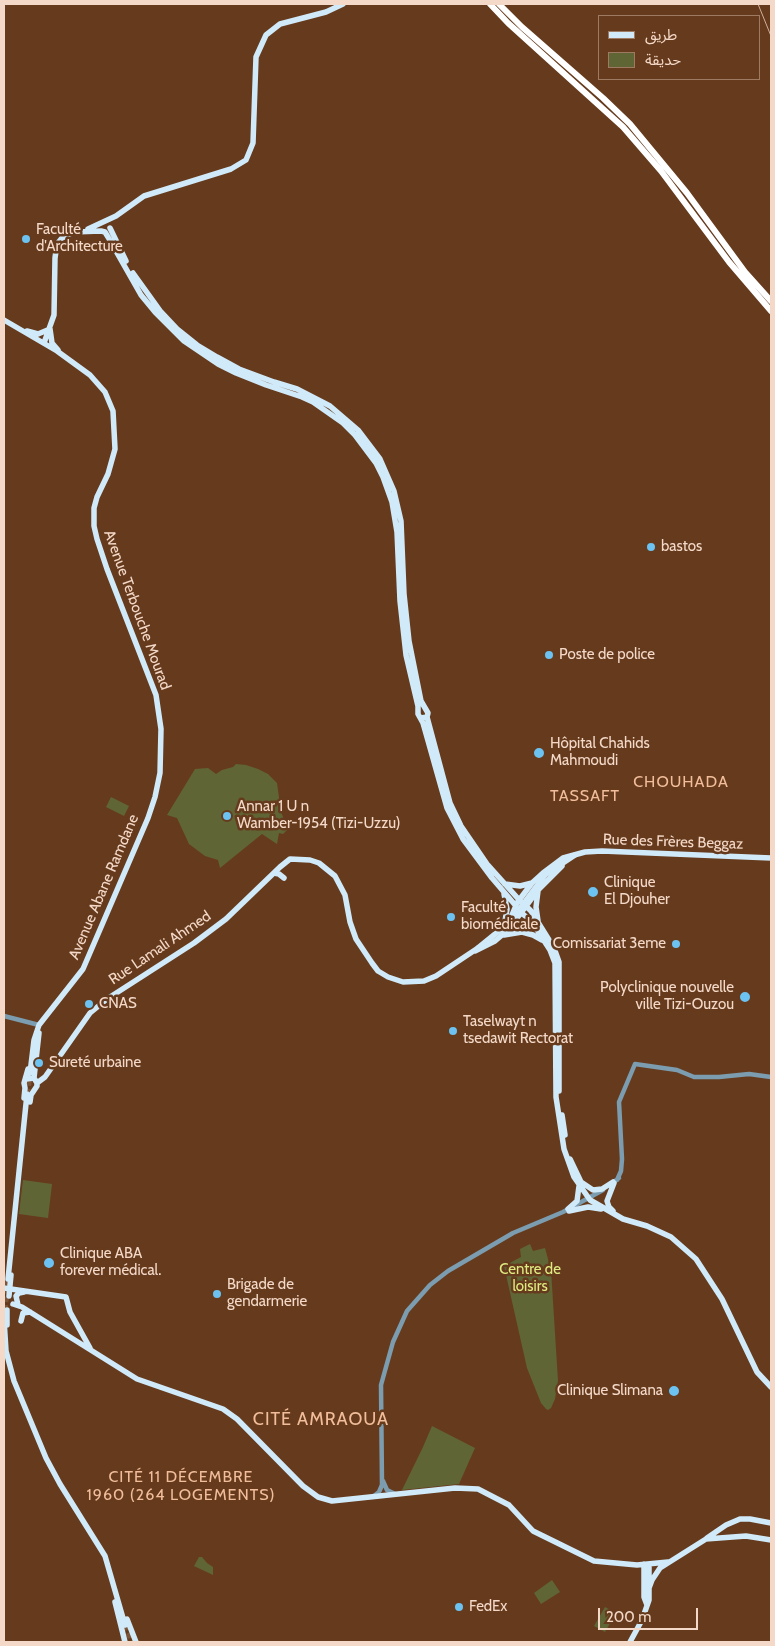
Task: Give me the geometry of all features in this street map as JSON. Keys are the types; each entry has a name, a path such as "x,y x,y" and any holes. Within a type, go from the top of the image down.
{"highway":[{"path":"490,4 521,35 623,127 661,171 728,262 771,311"},
{"path":"499,4 630,124 687,193 745,272 771,301"}],"main road":[{"path":"44,344 54,315 57,244 68,234 107,227 116,216 144,196 231,169 246,160 253,143 256,57 266,35 280,24 326,12 343,4"},
{"path":"107,227 112,244 142,295 154,312 184,341 218,364 236,373 313,402 349,429 367,448 383,477 398,521"},
{"path":"107,227 135,277 161,312 177,329 217,358 239,369 314,396 342,415 358,430 380,459 397,501 403,636 422,710 418,716 424,718"},
{"path":"88,230 104,236 112,244"},
{"path":"4,320 13,326 38,334 50,329"},
{"name":"Avenue Terbouche Mourad","path":"13,326 61,354 90,375 105,392 113,411 115,449 108,474 97,497 94,508 94,526 107,569 156,695 162,729 159,775"},
{"path":"50,329 52,343 61,354"},
{"path":"422,710 428,713 424,718"},
{"path":"424,718 450,802 470,842 541,928 554,948 559,962 560,1098 568,1151 580,1184 577,1201 566,1211"},
{"path":"424,718 443,796 462,839 502,890 521,906 553,955 556,971 555,1083 560,1126 567,1161 580,1184 592,1199 623,1219 647,1226 670,1237 696,1259 722,1299 757,1372 771,1387"},
{"name":"Avenue Abane Ramdane","path":"21,1153 26,1091 24,1083 33,1034 83,969 148,818 155,797 159,775"},
{"name":"Rue des Frères Beggaz","path":"575,855 585,852 602,851 771,858"},
{"path":"476,950 489,945 512,926 532,883 558,861 575,855"},
{"path":"476,950 477,946 575,855"},
{"path":"476,950 510,922 545,875 575,855"},
{"name":"Rue Lamali Ahmed","path":"34,1078 41,1077 90,1013 107,999 226,919 290,859 310,860 319,863 335,876 345,894 350,922 356,939 366,956 378,971 398,982 418,983 436,976 476,950"},
{"path":"274,873 284,878"},
{"path":"502,883 520,886 532,883"},
{"path":"502,890 507,909 505,922"},
{"path":"538,890 536,906 541,928"},
{"path":"502,936 512,932 528,933 546,943"},
{"path":"8,1280 21,1153 24,1145 31,1096 34,1090 39,1025"},
{"name":"Rue Lamali Ahmed","path":"34,1078 42,1080 52,1064"},
{"path":"48,1072 49,1077 52,1078"},
{"path":"26,1079 34,1078"},
{"path":"26,1091 34,1090"},
{"path":"580,1184 593,1190 602,1189 615,1181"},
{"path":"615,1181 607,1201 609,1207 623,1219"},
{"path":"566,1211 594,1206 607,1210"},
{"path":"13,1236 14,1252 6,1288 8,1296 16,1304 129,1374 147,1383 223,1409 237,1419 303,1486 318,1497 332,1501 455,1488 478,1489 509,1505 533,1531 594,1561 636,1565 668,1562"},
{"path":"6,1288 65,1297 70,1312 91,1350"},
{"path":"8,1296 14,1292 21,1291"},
{"path":"16,1304 16,1296 21,1291"},
{"path":"16,1304 6,1310 9,1352 17,1390"},
{"path":"20,1320 23,1313 31,1313"},
{"path":"4,1319 6,1356 17,1390 48,1463 99,1545 110,1568 136,1642"},
{"path":"4,1359 12,1385 17,1390"},
{"path":"649,1588 657,1573 668,1562 726,1525 740,1519 771,1523"},
{"path":"706,1539 746,1536 771,1540"},
{"path":"646,1564 644,1579 646,1608"},
{"path":"630,1642 649,1600 646,1564"},
{"path":"636,1565 644,1579"},
{"path":"110,1568 125,1625"},
{"path":"110,1568 109,1575 125,1642"}],"street":[{"path":"4,1016 39,1025"},
{"path":"373,1496 381,1489 382,1478 381,1386 393,1342 407,1311 430,1284 448,1271 513,1233 566,1211 607,1190 615,1181 622,1159 618,1102 635,1064 677,1070 694,1077 749,1074 771,1077"},
{"path":"382,1478 387,1490 396,1494"}],"green space":[{"name":"Annar 1 U n Wamber-1954 (Tizi-Uzzu)","path":"236,764 258,769 268,774 277,783 281,812 288,829 283,834 279,833 277,844 262,834 220,868 218,860 205,856 189,844 177,818 167,815 195,769 208,768 216,774"},
{"path":"111,797 129,806 124,816 106,807"},
{"path":"23,1180 52,1184 48,1218 19,1214"},
{"name":"Centre de loisirs","path":"530,1244 533,1251 545,1248 551,1270 558,1381 555,1399 548,1410 541,1403 527,1368 504,1266 521,1257 520,1249"},
{"path":"432,1426 475,1448 459,1484 402,1490 423,1447"},
{"path":"199,1557 202,1557 213,1567 213,1575 194,1566"},
{"path":"552,1580 560,1592 541,1604 534,1593"},
{"path":"605,1607 616,1613 605,1632 594,1626"}],"tunnel":[{"path":"27,1094 30,1075"},
{"path":"4,1319 8,1279"},
{"path":"125,1625 132,1642"}],"railway":[{"path":"758,4 771,36"}],"place":[{"name":"Faculté d'Architecture","path":"26,239"},
{"name":"bastos","path":"651,547"},
{"name":"Poste de police","path":"549,655"},
{"name":"Hôpital Chahids Mahmoudi","path":"539,753"},
{"name":"Annar 1 U n Wamber-1954 (Tizi-Uzzu)","path":"227,816"},
{"name":"Clinique El Djouher","path":"593,892"},
{"name":"Faculté biomédicale","path":"451,917"},
{"name":"Comissariat 3eme","path":"676,944"},
{"name":"Polyclinique nouvelle ville Tizi-Ouzou","path":"745,997"},
{"name":"CNAS","path":"89,1004"},
{"name":"Taselwayt n tsedawit Rectorat","path":"453,1031"},
{"name":"Sureté urbaine","path":"39,1063"},
{"name":"Clinique ABA forever médical.","path":"49,1263"},
{"name":"Brigade de gendarmerie","path":"217,1294"},
{"name":"Clinique Slimana","path":"674,1391"},
{"name":"FedEx","path":"459,1607"}],"district":[{"name":"CHOUHADA","path":"681,782"},
{"name":"TASSAFT","path":"585,796"},
{"name":"CITÉ AMRAOUA","path":"321,1420"},
{"name":"CITÉ 11 DÉCEMBRE 1960 (264 LOGEMENTS)","path":"181,1486"}]}
